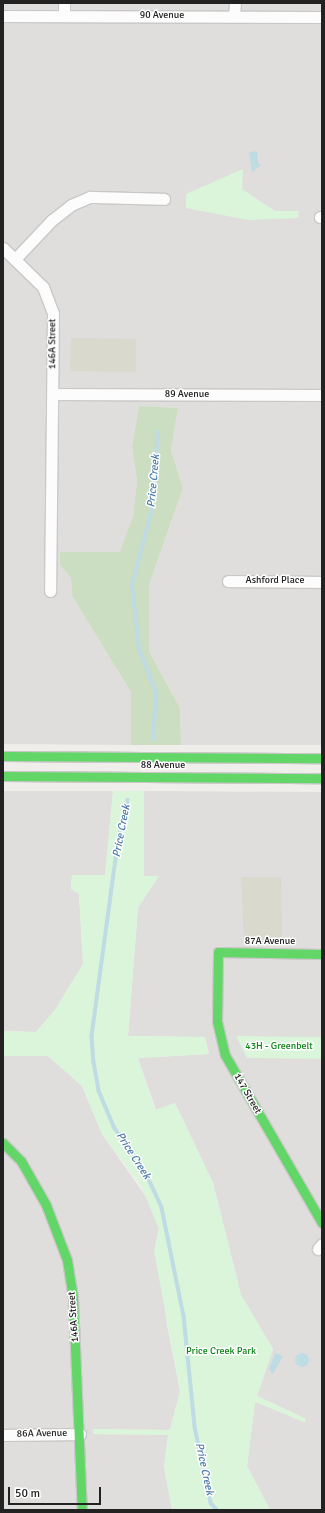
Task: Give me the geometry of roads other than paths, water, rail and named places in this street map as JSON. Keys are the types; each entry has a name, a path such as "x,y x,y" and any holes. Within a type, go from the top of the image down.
{"street":[{"path":"64,3 64,16"},
{"path":"234,16 235,3"},
{"name":"90 Avenue","path":"3,16 322,17"},
{"path":"15,259 52,220 71,205 90,197 164,199"},
{"name":"146A Street","path":"3,248 43,287 51,307 53,394 50,591"},
{"name":"89 Avenue","path":"53,394 322,395"},
{"name":"Ashford Place","path":"228,581 322,582"},
{"name":"88 Avenue","path":"3,756 322,758"},
{"name":"88 Avenue","path":"3,776 322,778"},
{"name":"87A Avenue","path":"218,952 322,954"},
{"name":"147 Street","path":"218,952 218,1030 225,1055 322,1223"},
{"name":"146A Street","path":"3,1143 21,1162 35,1186 63,1245 73,1299 80,1434 82,1510"},
{"name":"86A Avenue","path":"3,1435 80,1434"}],"water":[{"path":"257,151 258,163 261,165 252,172 249,152"},
{"path":"275,1353 283,1356 273,1374 269,1369"},
{"path":"299,1353 305,1353 309,1357 309,1363 305,1367 299,1367 295,1363 295,1357"}],"waterway":[{"name":"Price Creek","path":"153,740 156,693 139,649 132,585 152,510 158,432"},
{"name":"Price Creek","path":"128,800 118,844 92,1036 94,1062 99,1091 114,1127 146,1173 162,1208 184,1316 195,1427 211,1503 217,1510"}],"park label":[{"name":"43H - Greenbelt","path":"279,1047"},
{"name":"Price Creek Park","path":"221,1352"}]}
